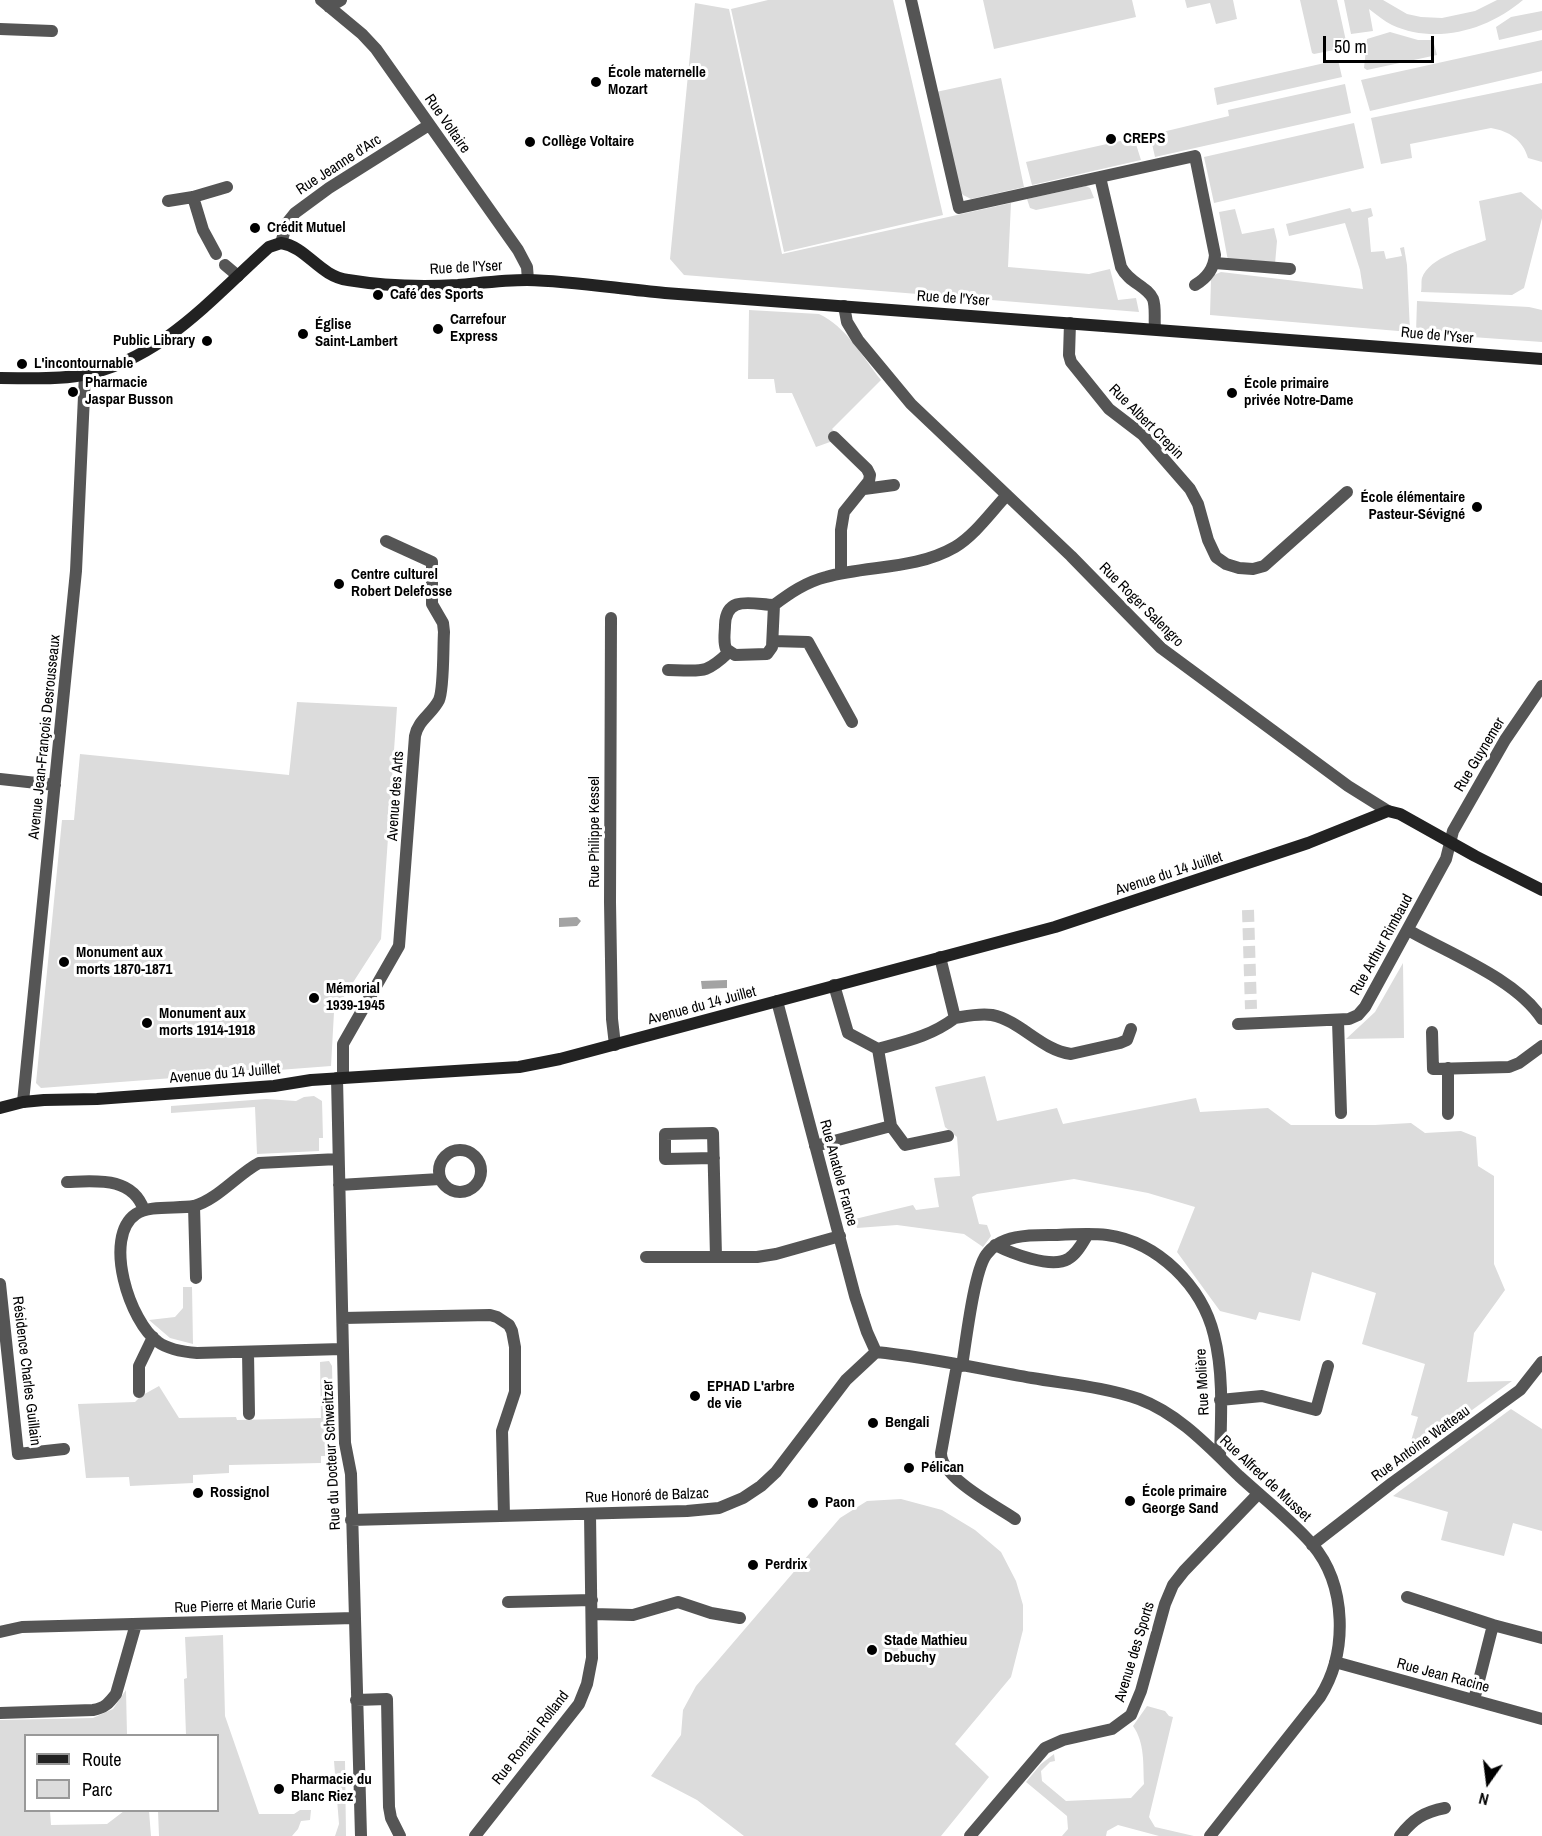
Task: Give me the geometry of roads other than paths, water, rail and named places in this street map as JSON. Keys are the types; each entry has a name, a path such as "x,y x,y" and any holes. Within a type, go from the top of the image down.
{"street":[{"path":"325,3 341,0"},
{"path":"911,0 959,208 1195,156 1214,243 1215,263 1209,274 1195,285"},
{"name":"Rue Voltaire","path":"325,3 370,42 518,250 527,267 528,280"},
{"path":"0,30 52,31"},
{"name":"Rue Jeanne d'Arc","path":"281,243 287,223 295,213 329,188 429,124"},
{"path":"1100,177 1121,267 1126,277 1145,290 1153,299 1155,329"},
{"path":"168,201 194,197 227,187"},
{"path":"194,197 203,230 216,255"},
{"path":"0,378 53,378 85,374 113,366 157,344 201,311 269,247 281,243"},
{"name":"Rue de l'Yser","path":"281,243 299,250 315,265 333,276 361,282 440,286 528,280 665,293 1542,358"},
{"path":"1215,263 1290,268"},
{"path":"225,265 238,276"},
{"name":"Rue Roger Salengro","path":"844,306 847,322 858,340 897,389 1071,556 1169,655 1354,790 1388,811 1400,814 1542,890"},
{"name":"Rue Albert Crepin","path":"1070,323 1069,356 1071,362 1109,409 1143,435 1190,489 1202,512 1212,551 1221,561 1247,569 1264,566 1347,492"},
{"name":"Avenue Jean-François Desrousseaux","path":"23,1102 76,571 85,374"},
{"path":"834,437 867,469 870,475 864,489 844,512 841,530 841,573"},
{"path":"864,489 894,485"},
{"path":"774,605 770,651 761,656 735,655 729,652 724,642 725,613 736,604 774,605 809,582 841,573 907,564 946,551 970,534 1007,495"},
{"name":"Avenue des Arts","path":"340,1078 343,1044 399,946 415,736 419,724 435,706 440,695 444,632 443,624 432,604 432,562 386,541"},
{"name":"Rue Philippe Kessel","path":"611,618 610,902 615,1046"},
{"path":"772,641 808,642 852,722"},
{"path":"668,670 705,670 715,666 729,652"},
{"name":"Rue Guynemer","path":"1450,842 1453,831 1505,740 1542,686"},
{"path":"0,779 56,785"},
{"name":"Avenue du 14 Juillet","path":"0,1108 23,1102 519,1067 560,1059 1055,927 1308,843 1388,811"},
{"name":"Rue Arthur Rimbaud","path":"1238,1024 1338,1020 1358,1015 1365,1007 1446,859 1450,842"},
{"path":"1408,930 1513,988 1529,1002 1542,1019"},
{"path":"940,957 955,1018"},
{"path":"834,985 848,1033 878,1049 927,1035 955,1018 976,1014 993,1015 1043,1043 1071,1054 1120,1043 1127,1040 1131,1029"},
{"name":"Rue Anatole France","path":"777,1001 861,1318 876,1352"},
{"path":"1251,1009 1251,1024"},
{"path":"1338,1020 1341,1113"},
{"path":"1432,1032 1433,1069 1514,1066 1542,1046"},
{"path":"878,1049 891,1126 905,1145 948,1136"},
{"path":"1448,1068 1448,1114"},
{"name":"Rue du Docteur Schweitzer","path":"340,1078 338,1159 342,1349 345,1443 351,1474 360,1834"},
{"path":"815,1146 891,1126"},
{"path":"714,1158 716,1257"},
{"path":"338,1159 260,1163 209,1199 194,1206 144,1210 135,1214 122,1234 121,1258 126,1288 136,1313 153,1337 165,1346 183,1352 342,1349"},
{"path":"339,1185 440,1179"},
{"path":"67,1182 106,1180 120,1184 138,1198 144,1210"},
{"path":"194,1206 196,1278"},
{"path":"1015,1519 957,1480 942,1464 940,1453 979,1270 987,1252 995,1245 1028,1258 1062,1261 1074,1255 1088,1234"},
{"name":"Rue Molière","path":"995,1245 1002,1241 1022,1237 1088,1234 1116,1237 1147,1249 1177,1270 1194,1289 1214,1332 1218,1353 1220,1458"},
{"path":"646,1257 767,1256 840,1236"},
{"name":"Résidence Charles Guillain","path":"0,1284 18,1454 64,1449"},
{"path":"343,1318 490,1315 509,1325 514,1338 516,1383 514,1398 502,1431 504,1516"},
{"path":"139,1392 139,1366 153,1337"},
{"path":"248,1352 249,1414"},
{"name":"Rue Alfred de Musset","path":"876,1352 1116,1392 1137,1398 1179,1421 1312,1545 1328,1570 1336,1599 1340,1634 1329,1680 1320,1697 1212,1835"},
{"name":"Rue Honoré de Balzac","path":"351,1520 719,1508 743,1498 776,1472 846,1380 876,1352"},
{"name":"Rue Antoine Watteau","path":"1312,1545 1392,1483 1520,1390 1542,1362"},
{"path":"1220,1400 1262,1396 1316,1410 1329,1366"},
{"name":"Avenue des Sports","path":"970,1836 1045,1748 1063,1740 1112,1730 1131,1715 1142,1691 1165,1604 1173,1585 1258,1494"},
{"name":"Rue Romain Rolland","path":"475,1836 584,1695 591,1671 590,1514"},
{"path":"1407,1597 1493,1625 1542,1638"},
{"path":"508,1602 592,1600"},
{"path":"592,1614 639,1614 678,1602 740,1618"},
{"name":"Rue Pierre et Marie Curie","path":"0,1632 21,1627 354,1618"},
{"path":"0,1713 93,1710 109,1704 116,1694 136,1624"},
{"path":"1474,1700 1493,1625"},
{"name":"Rue Jean Racine","path":"1335,1662 1542,1719"},
{"path":"356,1700 387,1699 389,1807 391,1818 400,1836"},
{"path":"1400,1836 1415,1819 1431,1811 1445,1808"}],"tunnel":[{"path":"1248,910 1251,1009"}],"place":[{"name":"École maternelle Mozart","path":"596,82"},
{"name":"CREPS","path":"1111,139"},
{"name":"Collège Voltaire","path":"530,142"},
{"name":"Crédit Mutuel","path":"255,228"},
{"name":"Café des Sports","path":"378,295"},
{"name":"Carrefour Express","path":"438,329"},
{"name":"Église Saint-Lambert","path":"303,334"},
{"name":"Public Library","path":"207,341"},
{"name":"L'incontournable","path":"22,364"},
{"name":"Pharmacie Jaspar Busson","path":"73,392"},
{"name":"École primaire privée Notre-Dame","path":"1232,393"},
{"name":"École élémentaire Pasteur-Sévigné","path":"1477,507"},
{"name":"Centre culturel Robert Delefosse","path":"339,584"},
{"name":"Monument aux morts 1870-1871","path":"64,962"},
{"name":"Mémorial 1939-1945","path":"314,998"},
{"name":"Monument aux morts 1914-1918","path":"147,1023"},
{"name":"EPHAD L'arbre de vie","path":"695,1396"},
{"name":"Bengali","path":"873,1423"},
{"name":"Pélican","path":"909,1468"},
{"name":"Rossignol","path":"198,1493"},
{"name":"École primaire George Sand","path":"1130,1501"},
{"name":"Paon","path":"813,1503"},
{"name":"Perdrix","path":"753,1565"},
{"name":"Stade Mathieu Debuchy","path":"872,1650"},
{"name":"Pharmacie du Blanc Riez","path":"279,1789"}]}
